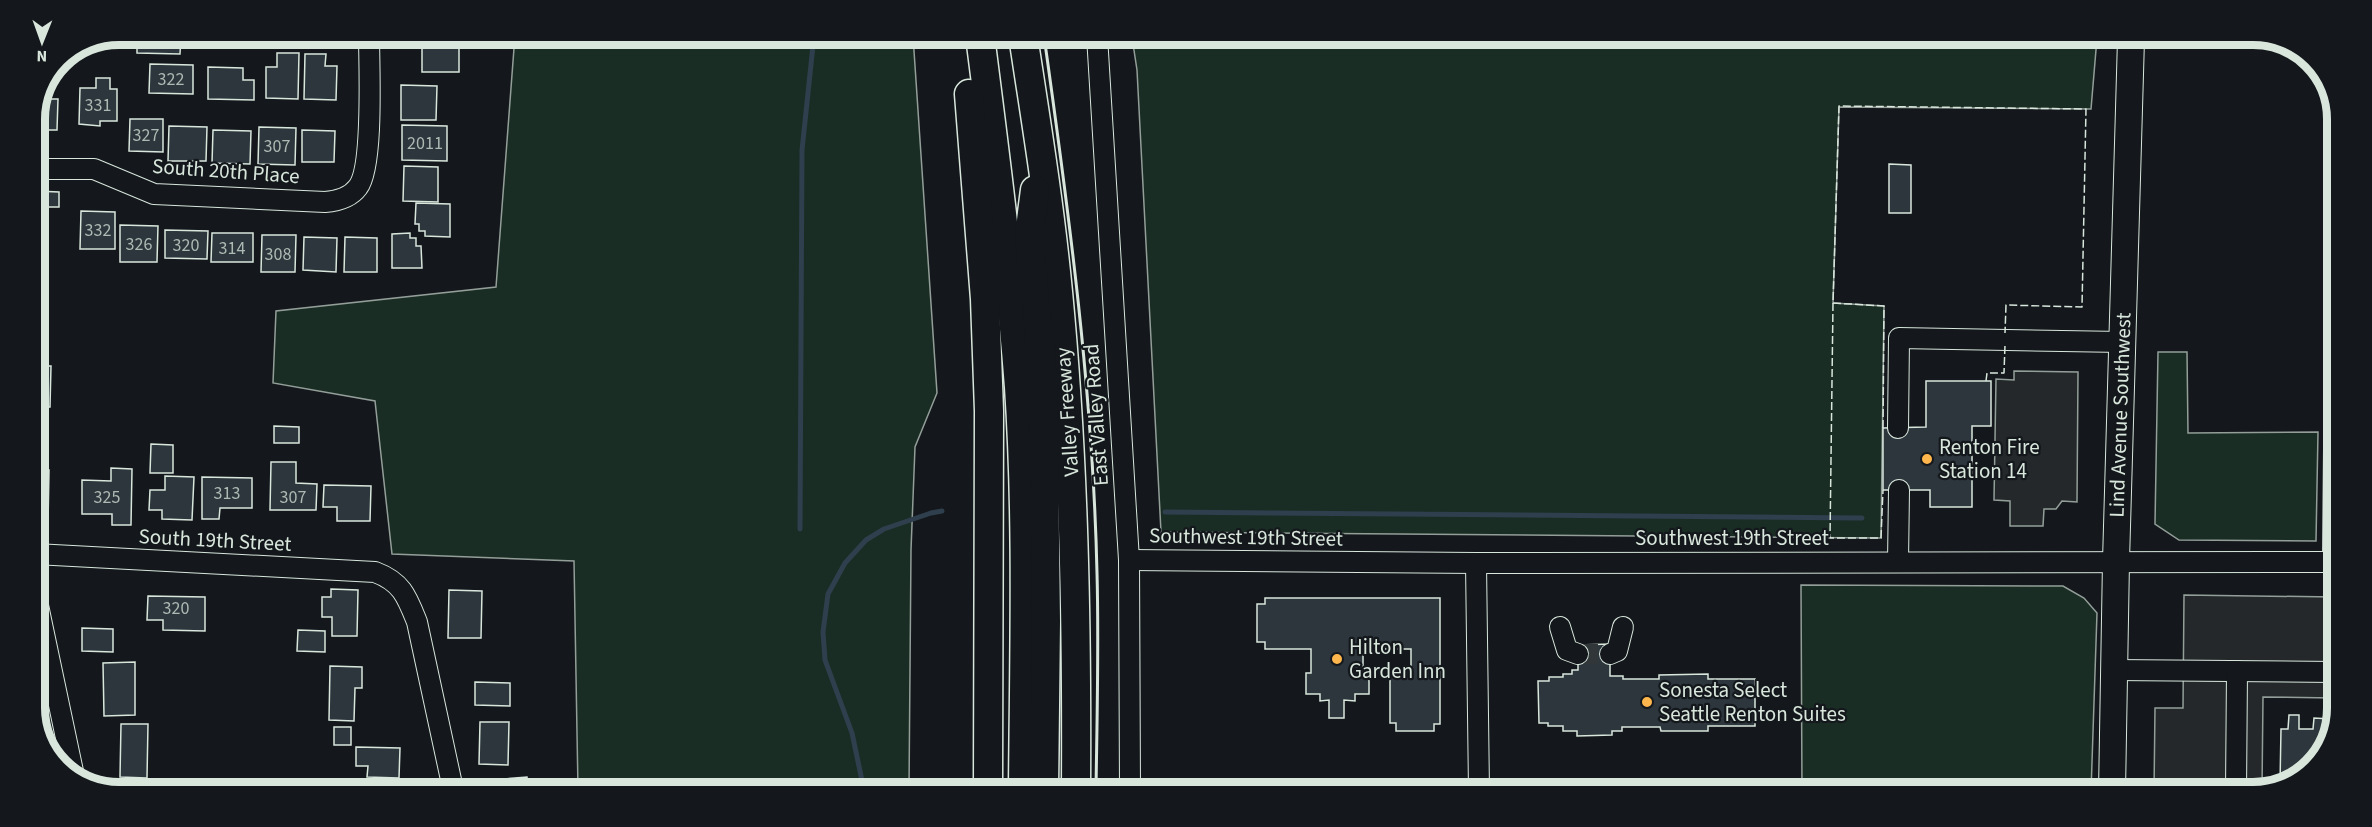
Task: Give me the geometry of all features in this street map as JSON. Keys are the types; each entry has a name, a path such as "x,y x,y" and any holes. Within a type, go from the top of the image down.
{"highway":[{"path":"963,45 977,185 985,299 988,399 988,782"},
{"path":"981,45 1002,205 1019,388 1025,560 1023,782"},
{"name":"Valley Freeway","path":"1024,45 1058,292 1074,524 1077,623 1076,782"},
{"path":"1040,149 1029,236 1042,367 1046,610 1044,782"}],"main road":[{"name":"Lind Avenue Southwest","path":"2112,782 2116,561 2132,45"}],"street":[{"name":"South 20th Place","path":"45,169 94,170 154,194 325,202 346,197 358,187 368,160 369,45"},
{"name":"East Valley Road","path":"1098,45 1129,560 1130,782"},
{"path":"1898,428 1899,338 2122,342"},
{"path":"1898,562 1899,490"},
{"name":"South 19th Street","path":"45,555 375,572 391,578 406,596 417,622 451,782"},
{"name":"Southwest 19th Street","path":"1129,560 1476,563 2327,562"},
{"path":"1476,563 1479,782"},
{"path":"1560,627 1567,650 1578,654"},
{"path":"1610,654 1617,651 1623,627"},
{"path":"45,638 71,764"},
{"path":"2114,670 2327,672"},
{"path":"2236,671 2236,782"}],"green space":[{"path":"514,45 914,45 937,393 915,447 911,550 909,782 578,782 574,561 392,554 375,401 273,383 276,311 496,287"},
{"path":"1133,45 2096,45 2091,109 1839,107 1833,303 1884,306 1881,538 1161,532 1137,70"},
{"path":"2158,352 2187,352 2188,433 2318,432 2316,541 2179,540 2155,524"},
{"path":"1801,585 2063,586 2084,598 2097,613 2091,782 1802,782"}],"shaded area":[{"path":"2014,371 2078,372 2077,502 2062,501 2056,509 2044,509 2043,526 2010,526 2010,501 1994,500 1996,379 2014,380"},
{"path":"2184,595 2327,597 2327,698 2263,697 2262,781 2154,782 2155,708 2183,708"}],"building":[{"path":"137,45 180,45 180,54 137,53"},
{"path":"422,45 459,45 459,72 422,72"},
{"path":"277,53 299,53 298,99 266,98 266,67 277,67"},
{"path":"305,54 326,54 325,66 337,66 336,100 304,99"},
{"path":"150,64 193,65 193,94 149,93"},
{"path":"208,67 243,68 243,80 254,80 254,100 208,99"},
{"path":"96,78 110,78 110,89 117,89 117,121 100,121 100,126 79,124 80,88 96,88"},
{"path":"401,85 437,86 436,120 401,120"},
{"path":"48,99 58,99 57,130 45,130"},
{"path":"130,119 163,119 163,152 129,151"},
{"path":"402,125 447,126 447,161 402,160"},
{"path":"169,126 207,127 206,161 168,161"},
{"path":"259,127 296,128 295,165 258,164"},
{"path":"213,130 251,131 250,164 212,163"},
{"path":"302,130 335,131 334,162 302,162"},
{"path":"1889,164 1911,165 1911,213 1889,213"},
{"path":"404,166 438,167 438,202 403,201"},
{"path":"45,191 59,192 59,207 45,207"},
{"path":"416,203 450,204 450,237 425,236 425,231 419,231 419,224 415,224"},
{"path":"81,211 115,212 115,249 80,249"},
{"path":"120,225 158,226 157,262 120,262"},
{"path":"165,230 208,231 207,259 165,258"},
{"path":"212,233 253,233 253,262 211,262"},
{"path":"410,233 410,238 416,238 416,246 421,246 422,268 392,268 392,234"},
{"path":"262,235 296,235 295,272 261,272"},
{"path":"304,237 337,238 336,272 303,270"},
{"path":"345,237 377,238 377,272 344,272"},
{"path":"45,366 51,366 50,407 45,407"},
{"name":"Renton Fire Station 14","path":"1926,381 1991,381 1991,426 1972,426 1972,507 1930,507 1930,490 1883,490 1883,428 1926,427"},
{"path":"274,426 299,427 299,443 274,443"},
{"path":"45,432 47,432 46,458"},
{"path":"151,444 173,445 173,473 150,473"},
{"path":"271,462 296,462 296,483 317,484 316,510 270,510"},
{"path":"111,468 132,469 131,525 112,525 112,514 82,514 82,480 111,481"},
{"path":"45,470 49,470 48,524 45,524"},
{"path":"165,476 194,477 192,520 162,519 162,510 149,510 150,490 165,490"},
{"path":"202,477 252,478 252,508 220,508 219,519 202,519"},
{"path":"324,485 371,486 370,521 337,521 337,507 323,507"},
{"path":"331,589 358,590 357,636 332,636 332,617 322,617 322,597 331,597"},
{"path":"449,590 482,591 481,638 448,638"},
{"path":"148,596 205,597 205,631 163,630 163,620 147,620"},
{"name":"Hilton Garden Inn","path":"1265,598 1440,598 1440,724 1434,724 1434,731 1396,731 1396,723 1390,723 1390,669 1411,669 1411,649 1363,649 1363,673 1369,672 1369,694 1355,694 1355,701 1344,700 1344,718 1329,718 1329,700 1320,701 1320,694 1306,694 1306,673 1311,673 1311,649 1265,649 1265,642 1257,642 1257,604 1265,604"},
{"path":"82,628 113,629 113,652 82,651"},
{"path":"298,630 325,631 325,652 297,651"},
{"name":"Sonesta Select Seattle Renton Suites","path":"1610,644 1610,676 1623,676 1623,679 1659,679 1659,675 1708,674 1708,679 1755,679 1755,726 1708,726 1708,731 1661,731 1660,727 1622,727 1622,731 1612,731 1612,735 1577,736 1577,731 1563,731 1563,726 1548,726 1548,723 1539,723 1538,681 1549,681 1549,677 1563,677 1563,674 1572,674 1572,670 1578,670 1578,645"},
{"path":"135,662 135,715 104,716 103,663"},
{"path":"330,666 362,667 362,688 355,688 354,721 329,720"},
{"path":"475,682 510,683 510,706 475,705"},
{"path":"2289,715 2299,715 2299,729 2313,729 2314,718 2326,719 2319,741 2309,757 2298,767 2280,777 2281,729 2288,729"},
{"path":"480,722 509,722 508,765 479,764"},
{"path":"121,724 148,724 147,778 120,777"},
{"path":"334,727 351,727 351,745 334,745"},
{"path":"356,747 400,748 399,778 367,777 368,766 356,766"},
{"path":"527,777 527,782 490,782 490,780"}],"waterway":[{"path":"800,529 802,150 813,45"},
{"path":"862,782 852,733 825,660 823,632 828,594 845,563 866,540 884,529 942,511"},
{"path":"1165,512 1862,518"}],"tunnel":[{"path":"1578,654 1610,654"}],"fence":[{"path":"1883,428 1884,306 1833,303 1839,106 2086,109 2082,307 2006,305 2005,333"},
{"path":"1833,303 1830,538 1881,538 1883,490"},
{"path":"1986,381 1987,373 2004,373 2005,345"}],"wall":[{"path":"1045,45 1071,237 1091,438 1098,600 1096,782"}],"place":[{"name":"Renton Fire Station 14","path":"1927,459"},
{"name":"Hilton Garden Inn","path":"1337,659"},
{"name":"Sonesta Select Seattle Renton Suites","path":"1647,702"}]}
